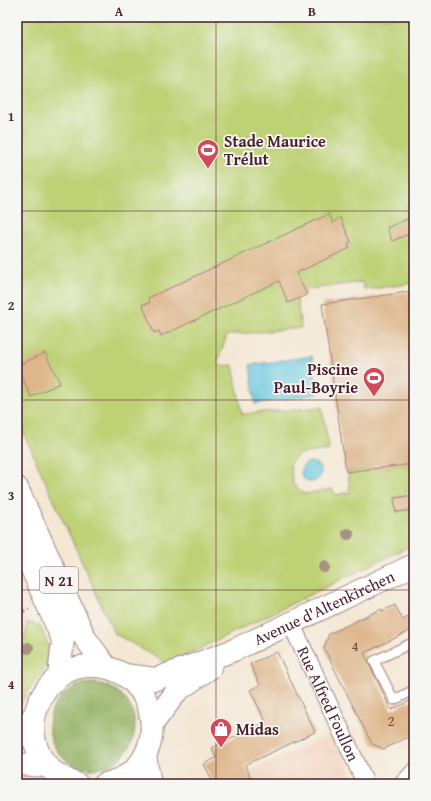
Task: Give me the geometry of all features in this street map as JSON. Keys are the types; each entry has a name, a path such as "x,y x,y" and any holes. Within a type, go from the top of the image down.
{"main road":[{"name":"N 21","path":"17,488 85,638 116,671"},
{"name":"N 21","path":"17,535 21,553 63,640 59,676"},
{"name":"Avenue d'Altenkirchen","path":"59,676 80,668 91,666 156,679 234,650 414,565"},
{"name":"Avenue d'Altenkirchen","path":"153,723 177,690 190,680 214,667 234,650"},
{"path":"105,784 115,782 132,772 145,755 151,742 153,723 150,709 142,692 116,671"},
{"path":"59,676 47,687 39,700 34,715 33,733 38,751 48,766 62,777 77,784"},
{"path":"17,738 34,715"},
{"path":"145,755 150,784"},
{"path":"17,764 48,766"}],"street":[{"name":"Rue Alfred Foullon","path":"291,623 366,784"},
{"path":"403,784 414,772"}],"lane":[{"path":"414,642 374,661 394,700 414,690"}],"shaded area":[{"path":"17,596 27,622 26,633 17,651"},
{"path":"332,733 355,783 358,784 222,784"}],"green space":[{"path":"17,17 414,17 414,283 365,290 362,282 304,290 302,286 297,299 301,328 227,335 218,360 219,366 233,365 242,414 322,407 329,450 299,454 290,463 293,484 304,494 332,489 336,495 350,492 348,472 412,464 414,490 406,491 406,496 394,498 396,512 412,510 414,544 168,664 114,633 17,419"},
{"path":"27,622 40,626 48,646 48,655 42,673 25,696 17,713 17,651 26,633"},
{"path":"92,683 108,686 116,690 128,702 132,710 135,726 132,742 128,750 116,762 108,766 92,769 76,766 68,762 56,750 52,742 49,726 52,710 56,702 68,690 76,686"}],"water":[{"path":"312,356 318,394 255,404 250,365"},
{"path":"311,462 318,465 321,472 318,479 311,482 304,479 301,472 304,465"}],"building":[{"path":"329,214 333,223 340,217 351,242 348,244 350,248 296,273 307,295 288,303 279,281 161,336 159,331 154,333 142,304 150,303 148,298"},
{"path":"414,216 414,232 392,241 387,228"},
{"name":"Piscine Paul-Boyrie","path":"408,292 414,331 414,464 346,472 322,304"},
{"path":"45,353 60,383 31,397 17,366"},
{"path":"414,495 414,510 396,512 394,498"},
{"path":"395,605 403,620 409,616 414,629 364,653 391,710 414,699 414,734 384,749 372,744 324,648 329,634 381,609 382,611"},
{"path":"277,652 315,732 245,765 254,784 214,784 204,764 216,758 212,748 266,722 250,690 260,685 250,664"}],"place":[{"name":"Stade Maurice Trélut","path":"208,170"},
{"name":"Piscine Paul-Boyrie","path":"374,398"},
{"name":"Midas","path":"221,748"}]}
